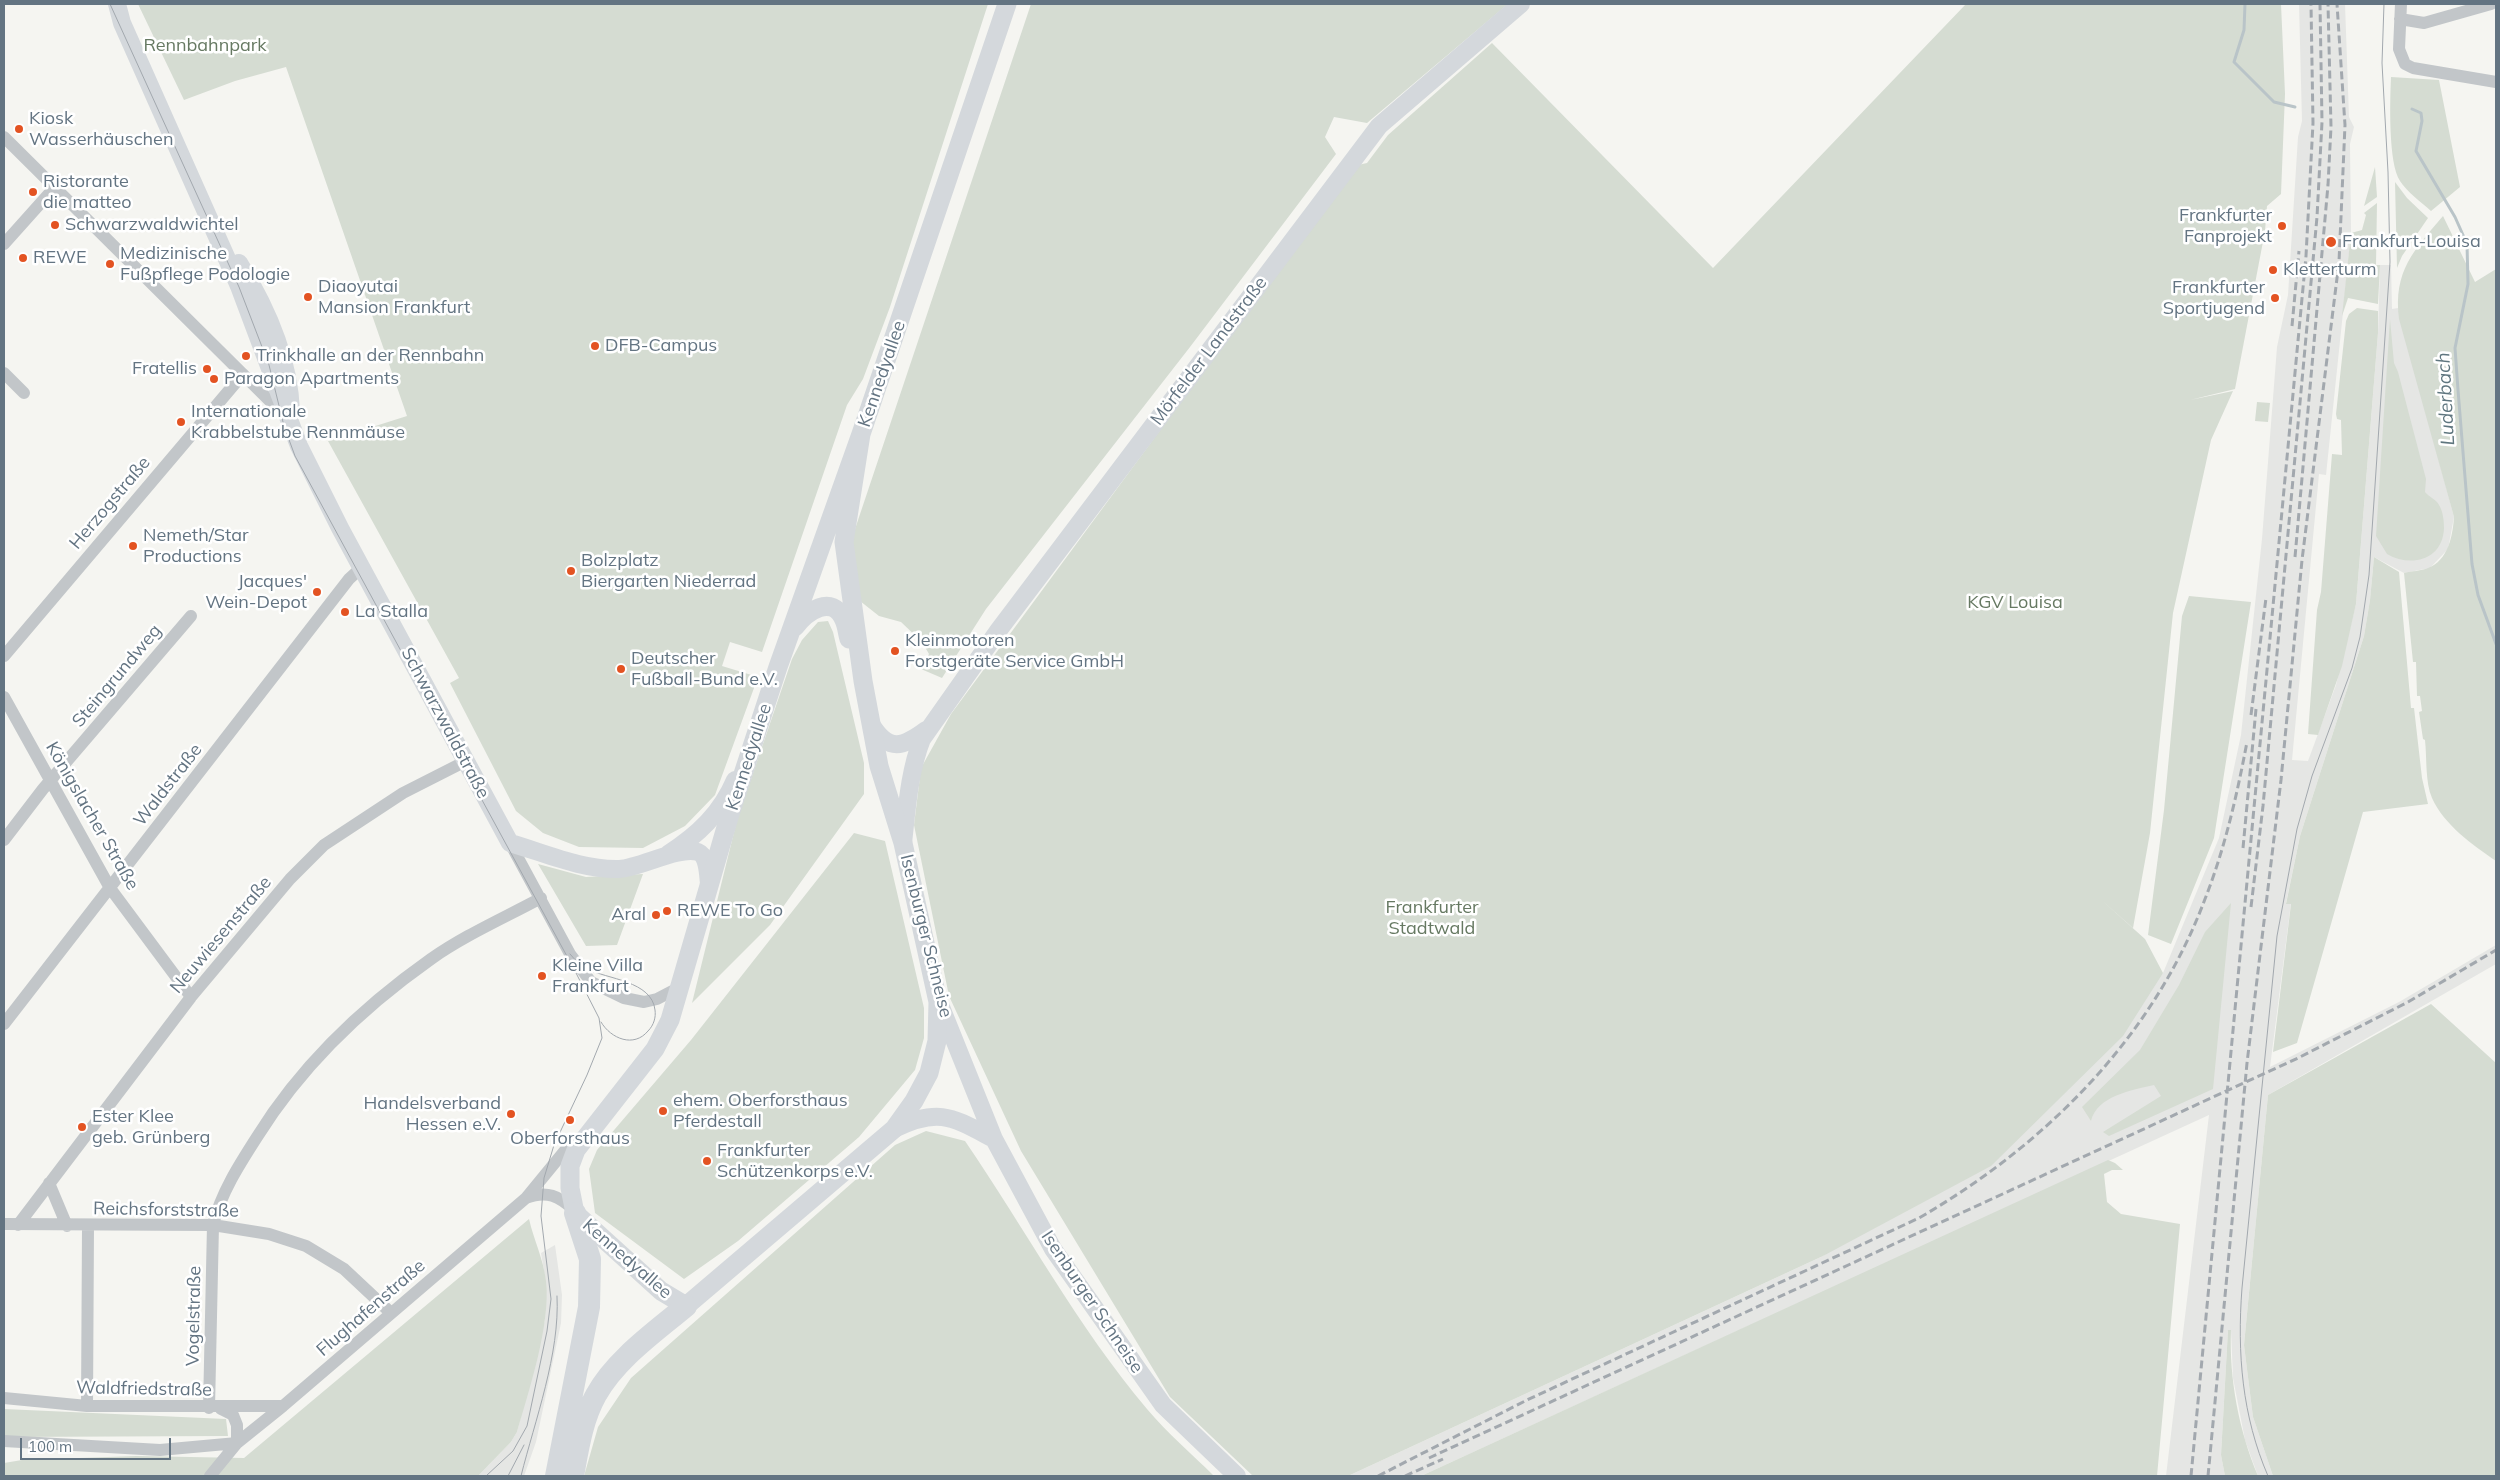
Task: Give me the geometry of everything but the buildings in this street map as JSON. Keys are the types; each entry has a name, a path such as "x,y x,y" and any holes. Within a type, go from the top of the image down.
{"highway":[{"path":"556,1476 589,1308 590,1260 575,1212"},
{"path":"572,1476 582,1430 596,1394 619,1364 686,1306"}],"main road":[{"path":"108,4 122,23"},
{"path":"117,4 122,23"},
{"name":"Kennedyallee","path":"686,1306 661,1291 575,1212 570,1188 570,1166 573,1155 584,1138 658,1045 670,1020 709,884 791,632 861,434 1007,4"},
{"name":"Mörfelder Landstraße","path":"903,843 915,760 928,728 998,631 1379,126 1521,4"},
{"name":"Schwarzwaldstraße","path":"122,23 243,295 297,442 362,568 510,843"},
{"name":"Isenburger Schneise","path":"861,434 844,542 865,692 879,766 903,843 938,1002 994,1139 1053,1249 1163,1405 1237,1476"},
{"path":"791,632 805,614 815,608 827,607 839,613 844,620 865,692"},
{"name":"Mörfelder Landstraße","path":"871,724 883,739 898,746 909,743 928,728"},
{"path":"661,858 708,824 730,791 741,766 749,760"},
{"path":"510,843 599,868 632,867 674,854 699,853 706,862 709,884"},
{"path":"686,1306 894,1129 914,1101 929,1073 937,1041 938,1002"},
{"path":"894,1129 917,1118 936,1116 960,1121 994,1139"}],"street":[{"path":"2401,4 2398,49 2401,58 2413,68 2496,82"},
{"path":"2400,19 2424,23 2491,4"},
{"path":"4,138 291,423"},
{"path":"4,244 55,187"},
{"path":"4,373 24,393"},
{"name":"Herzogstraße","path":"4,656 243,374"},
{"name":"Waldstraße","path":"4,1024 350,579 362,568"},
{"name":"Steingrundweg","path":"4,840 191,616"},
{"name":"Königslacher Straße","path":"4,698 110,888 191,997"},
{"name":"Neuwiesenstraße","path":"18,1225 191,997 283,887 324,845 403,793 466,760"},
{"name":"Schwarzwaldstraße","path":"510,843 577,966 594,984 630,1000 653,1000 680,986"},
{"name":"Vogelstraße","path":"213,1408 213,1225 218,1206 240,1163 276,1105 303,1072 380,999 432,959 471,934 541,898"},
{"name":"Flughafenstraße","path":"210,1476 236,1443 283,1406 526,1198 567,1148 584,1138"},
{"path":"49,1182 67,1226"},
{"path":"526,1198 540,1194 551,1194 562,1199 575,1212"},
{"name":"Reichsforststraße","path":"4,1224 67,1226 213,1225 269,1234 306,1246 344,1269 391,1313"},
{"path":"87,1406 88,1226"},
{"name":"Waldfriedstraße","path":"4,1398 87,1406 213,1408 283,1406"},
{"path":"4,1441 160,1450 236,1443 237,1425 233,1415 213,1408"}],"shaded area":[{"path":"2299,4 2345,4 2349,117 2354,127 2350,144 2351,233 2347,274 2326,475 2319,474 2292,760 2308,761 2336,685 2356,604 2378,333 2380,265 2391,265 2392,309 2398,308 2454,517 2448,549 2430,568 2404,573 2374,557 2364,636 2300,836 2286,903 2291,903 2270,1067 2399,1002 2496,945 2496,964 2268,1095 2244,1345 2253,1417 2273,1476 2258,1476 2245,1440 2233,1378 2231,1331 2228,1330 2221,1455 2225,1476 2166,1476 2209,1115 1421,1476 1348,1476 1823,1256 2163,973 2219,838 2241,735 2262,539 2277,347 2288,295 2298,137 2302,121"},
{"path":"555,1245 562,1295 561,1323 536,1442 524,1476 478,1476 511,1442 517,1432 545,1319 546,1283 541,1253"}],"green space":[{"name":"DFB-Campus","path":"138,4 988,4 890,307 863,379 847,405 762,652 730,642 722,666 758,677 715,795 685,826 643,848 579,847 543,833 516,811 450,683 459,678 328,441 407,416 286,67 235,81 184,100"},
{"path":"1031,4 1508,4 1367,123 1334,117 1325,137 1336,154 1190,347 986,609 942,678 921,669 929,654 922,642 901,622 879,616 860,601 851,541"},
{"name":"Frankfurter Stadtwald","path":"1966,4 2281,4 2285,94 2281,194 2267,206 2265,231 2235,389 2190,400 2233,391 2211,440 2173,613 2150,833 2133,928 2098,897 2145,939 2163,973 2123,1036 1991,1166 1823,1256 1348,1476 1253,1476 1170,1397 1021,1151 949,996 914,825 921,768 951,714 1292,251 1358,165 1367,163 1388,135 1492,43 1713,268"},
{"path":"2391,77 2439,80 2460,187 2431,211 2406,189 2396,172 2393,160 2391,131"},
{"path":"2375,167 2377,197 2364,206"},
{"path":"2395,182 2407,198 2428,218 2402,256 2397,268"},
{"path":"2377,203 2376,265 2380,265 2378,304 2348,298 2342,316 2351,233 2362,230 2366,215 2364,213"},
{"path":"2443,216 2475,282 2496,269 2496,861 2451,826 2437,808 2430,792 2427,777 2425,740 2423,739 2419,712 2422,711 2420,696 2417,696 2416,662 2413,662 2404,573 2428,568 2440,560 2445,554 2451,539 2454,517 2399,319 2398,302 2399,287 2408,262"},
{"path":"2357,308 2378,311 2378,333 2356,604 2342,666 2318,735 2308,734 2317,610 2321,592 2332,454 2342,455 2341,420 2337,419 2336,414 2346,321 2349,314"},
{"path":"2390,319 2394,363 2426,479 2425,492 2438,503 2444,528 2438,548 2432,554 2415,560 2396,558 2387,554 2376,536"},
{"path":"2257,402 2270,403 2268,422 2255,421"},
{"path":"2374,557 2399,572 2411,708 2414,708 2422,778 2428,804 2363,812 2297,1043 2273,1052 2291,904 2286,904 2300,836 2364,636"},
{"path":"2189,596 2251,602 2214,838 2171,944 2148,935 2164,810 2182,616"},
{"path":"828,621 833,632 864,763 864,794 770,925 692,1003 737,820 792,659 802,640 818,622"},
{"path":"854,833 885,841 924,1008 924,1038 915,1070 859,1137 738,1241 684,1279 595,1213 589,1169 597,1150 691,1040"},
{"path":"538,864 586,877 643,874 617,945 586,946"},
{"path":"2231,903 2213,1089 2109,1136 2103,1132 2161,1096 2154,1085 2126,1092 2108,1100 2095,1112 2091,1121 2082,1107 2140,1050 2179,985 2205,932"},
{"path":"2431,1004 2496,1063 2496,1476 2273,1476 2253,1417 2244,1345 2268,1095"},
{"path":"926,1131 965,1141 1098,1345 1155,1418 1214,1476 584,1476 598,1427 631,1378 895,1145"},
{"path":"2108,1160 2123,1170 2112,1170 2104,1174 2107,1202 2121,1214 2180,1224 2157,1476 1421,1476"},
{"path":"529,1219 543,1264 546,1281 547,1298 542,1337 517,1432 511,1442 478,1476 4,1476 4,1463 22,1460 136,1456 244,1458"},
{"path":"2228,1330 2231,1330 2232,1367 2237,1404 2245,1441 2258,1476 2225,1476 2221,1455"},
{"path":"4,1409 226,1419 228,1436 4,1437"}],"waterway":[{"name":"Luderbach","path":"2245,4 2244,30 2234,62 2274,102 2295,107"},
{"name":"Luderbach","path":"2412,109 2421,113 2422,121 2416,151 2455,217 2467,244 2468,284 2455,348 2458,390 2472,564 2478,595 2496,644"}],"tram line":[{"path":"110,4 239,287 269,365 284,426 295,456 599,1018 602,1038 554,1145 544,1178 541,1216 551,1299 547,1331 527,1426 513,1451 486,1476"},
{"path":"2268,1476 2252,1430 2243,1384 2240,1336 2242,1288 2277,936 2297,829 2312,776 2352,668 2360,637 2369,575 2390,262 2388,172 2382,63 2384,4"},
{"path":"570,954 587,969 627,982 646,993 652,1000 655,1010 653,1024 650,1029 636,1039 630,1040 617,1037 605,1028 601,1022"},
{"path":"521,1476 551,1364 555,1341 557,1296"},
{"path":"508,1476 524,1445"}],"railway":[{"path":"2191,1476 2306,256 2313,123 2311,4"},
{"path":"2251,907 2263,806 2317,217 2322,122 2320,4"},
{"path":"2295,557 2328,185 2331,127 2328,4"},
{"path":"2208,1476 2247,1063 2281,780 2302,560 2339,262 2345,125 2337,4"},
{"path":"2292,326 2299,251"},
{"path":"2251,715 2266,598"},
{"path":"2243,848 2256,709"},
{"path":"1378,1476 1527,1400 1919,1218 1965,1189 2010,1157 2051,1122 2090,1083 2125,1042 2156,997 2183,950 2219,860 2230,821 2247,742"},
{"path":"1429,1458 2298,1058 2408,1002 2496,950"},
{"path":"1405,1476 1443,1459"}],"place":[{"name":"Kiosk Wasserhäuschen","path":"19,129"},
{"name":"Ristorante die matteo","path":"33,192"},
{"name":"Schwarzwaldwichtel","path":"55,225"},
{"name":"Frankfurter Fanprojekt","path":"2282,226"},
{"name":"Frankfurt-Louisa","path":"2331,242"},
{"name":"REWE","path":"23,258"},
{"name":"Medizinische Fußpflege Podologie","path":"110,264"},
{"name":"Kletterturm","path":"2273,270"},
{"name":"Diaoyutai Mansion Frankfurt","path":"308,297"},
{"name":"Frankfurter Sportjugend","path":"2275,298"},
{"name":"DFB-Campus","path":"595,346"},
{"name":"Trinkhalle an der Rennbahn","path":"246,356"},
{"name":"Fratellis","path":"207,369"},
{"name":"Paragon Apartments","path":"214,379"},
{"name":"Internationale Krabbelstube Rennmäuse","path":"181,422"},
{"name":"Nemeth/Star Productions","path":"133,546"},
{"name":"Bolzplatz Biergarten Niederrad","path":"571,571"},
{"name":"Jacques' Wein-Depot","path":"317,592"},
{"name":"La Stalla","path":"345,612"},
{"name":"Kleinmotoren Forstgeräte Service GmbH","path":"895,651"},
{"name":"Deutscher Fußball-Bund e.V.","path":"621,669"},
{"name":"REWE To Go","path":"667,911"},
{"name":"Aral","path":"656,915"},
{"name":"Kleine Villa Frankfurt","path":"542,976"},
{"name":"ehem. Oberforsthaus Pferdestall","path":"663,1111"},
{"name":"Handelsverband Hessen e.V.","path":"511,1114"},
{"name":"Oberforsthaus","path":"570,1120"},
{"name":"Ester Klee geb. Grünberg","path":"82,1127"},
{"name":"Frankfurter Schützenkorps e.V.","path":"707,1161"}],"park label":[{"name":"Rennbahnpark","path":"205,46"},
{"name":"KGV Louisa","path":"2015,603"}]}
